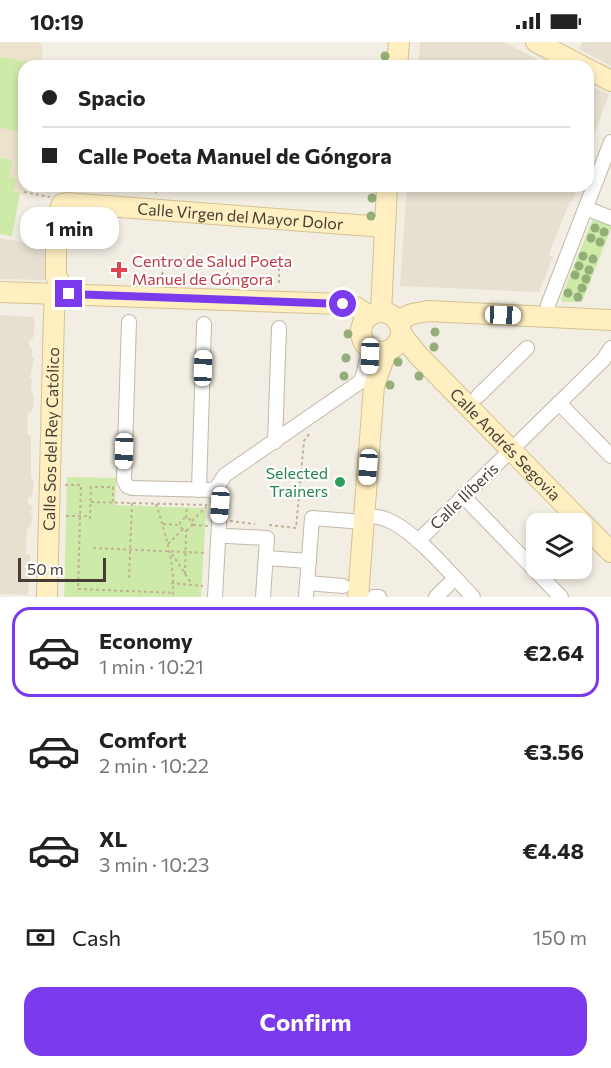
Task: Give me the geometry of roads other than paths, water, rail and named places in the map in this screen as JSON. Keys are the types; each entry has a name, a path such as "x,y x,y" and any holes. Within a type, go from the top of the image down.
{"main road":[{"path":"398,60 399,42"},
{"path":"536,42 570,60"},
{"path":"594,72 611,81"},
{"path":"375,352 396,346 387,321 384,227 387,192"},
{"name":"Calle Virgen del Mayor Dolor","path":"58,201 384,227"},
{"name":"Calle Sos del Rey Católico","path":"47,597 57,287 62,278 62,243 59,235 58,201"},
{"path":"0,292 57,287 343,304 356,307 387,321"},
{"path":"375,352 364,344 361,336 362,325 412,314 428,312 611,320"},
{"name":"Calle Andrés Segovia","path":"387,321 611,552"},
{"path":"351,592 364,519 375,352"}],"street":[{"path":"594,186 611,142"},
{"path":"547,316 548,304 592,192"},
{"path":"593,211 611,218"},
{"path":"129,322 124,480 127,486 215,490"},
{"path":"199,490 204,324"},
{"path":"274,442 279,328"},
{"path":"478,396 527,348"},
{"path":"215,490 225,475 360,382 364,376 366,361 375,352"},
{"name":"Calle Ilíberis","path":"418,541 608,358"},
{"path":"559,403 611,456"},
{"path":"212,592 220,505 215,490"},
{"path":"463,496 561,597"},
{"path":"351,592 307,590 312,518 387,519 418,541 473,597"},
{"path":"226,536 266,531 263,597"},
{"path":"266,558 309,561"},
{"path":"436,597 448,585"},
{"path":"374,597 379,597"}],"place":[{"name":"Centro de Salud Poeta Manuel de Góngora","path":"119,270"},
{"name":"Selected Trainers","path":"340,482"}]}
